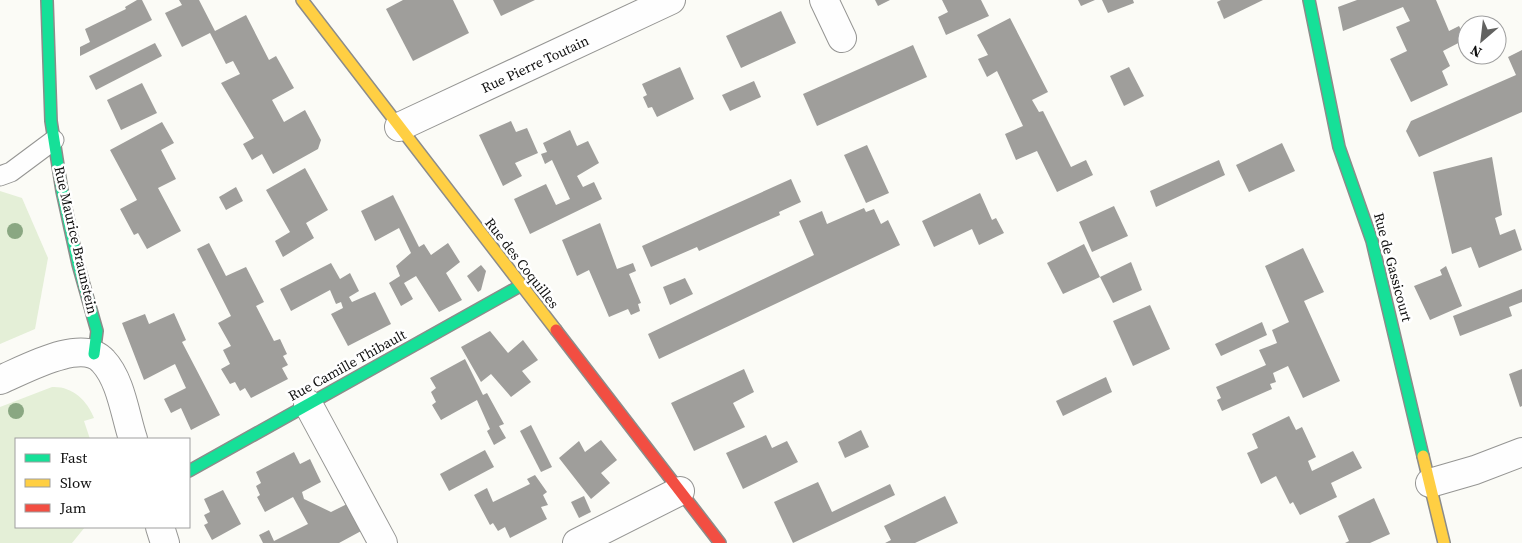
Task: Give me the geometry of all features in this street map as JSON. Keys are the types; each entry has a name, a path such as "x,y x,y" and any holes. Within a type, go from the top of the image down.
{"street":[{"name":"Rue Maurice Braunstein","path":"47,0 54,140 62,190 76,254 98,331 94,354"},
{"name":"Rue des Coquilles","path":"302,0 520,286 720,543"},
{"name":"Rue Pierre Toutain","path":"399,127 671,0"},
{"path":"824,0 842,38"},
{"name":"Rue de Gassicourt","path":"1309,0 1332,122 1372,242 1444,543"},
{"name":"Rue Camille Thibault","path":"190,470 520,286"},
{"path":"0,380 63,354 83,352 94,354 102,360 114,380 133,438"},
{"path":"308,404 383,543"},
{"path":"1430,483 1475,470 1522,452"},
{"path":"577,543 680,491"},
{"path":"160,528 165,543"}],"lane":[{"path":"0,176 11,172 54,140"}],"green space":[{"path":"0,191 22,198 48,258 35,329 0,344"},
{"path":"52,387 59,387 78,395 91,411 94,418 84,421 90,438 15,438 15,528 84,528 72,543 0,543 0,407"}],"building":[{"path":"137,0 142,0 152,20 80,56 80,47 90,42 85,29 126,9 125,7"},
{"path":"179,0 199,0 215,31 246,15 269,60 276,56 294,88 272,100 284,122 305,110 321,140 318,149 273,174 262,154 252,160 243,144 254,138 221,83 240,74 233,61 226,64 210,33 182,47 165,13 182,5"},
{"path":"403,0 453,0 469,33 413,61 386,9"},
{"path":"493,0 535,0 501,16"},
{"path":"875,0 890,0 878,6"},
{"path":"942,0 981,0 989,16 946,35 938,17 948,12"},
{"path":"1078,0 1095,0 1081,6"},
{"path":"1102,0 1133,0 1134,3 1108,13"},
{"path":"1221,0 1263,0 1224,19 1217,2"},
{"path":"1357,0 1436,0 1449,31 1457,27 1457,44 1443,51 1450,66 1442,71 1448,85 1411,102 1390,59 1407,51 1396,27 1410,21 1403,7 1343,31 1338,7"},
{"path":"781,11 796,43 741,68 726,36"},
{"path":"1010,18 1048,92 1032,100 1039,112 1043,111 1071,167 1086,160 1093,175 1057,192 1037,151 1016,160 1005,134 1023,126 997,71 987,77 978,59 988,55 977,35"},
{"path":"155,43 162,56 96,90 89,76"},
{"path":"913,45 927,77 817,126 803,94"},
{"path":"1522,50 1522,112 1419,157 1406,131 1411,121 1516,75 1508,57"},
{"path":"680,67 694,99 657,117 652,107 648,108 643,97 647,95 642,84"},
{"path":"1129,67 1144,96 1124,106 1110,76"},
{"path":"754,81 761,97 730,111 722,95"},
{"path":"142,83 157,113 121,130 107,100"},
{"path":"511,121 516,132 527,128 538,153 515,163 522,176 503,186 479,135"},
{"path":"162,122 174,143 161,150 176,179 158,188 181,231 147,249 138,233 134,235 120,209 137,200 110,150"},
{"path":"570,130 577,146 588,141 599,163 577,176 583,187 594,182 602,199 530,234 514,199 546,184 556,205 570,199 552,160 545,164 541,154 547,152 543,143"},
{"path":"1282,143 1295,171 1249,192 1236,165"},
{"path":"867,145 889,193 866,203 844,155"},
{"path":"1492,157 1502,215 1495,218 1500,235 1515,229 1522,250 1479,268 1471,247 1452,254 1433,172"},
{"path":"1219,160 1225,175 1156,207 1150,191"},
{"path":"305,168 328,210 306,223 314,238 283,257 275,241 290,232 266,190"},
{"path":"791,179 801,202 779,212 780,215 699,251 697,247 651,267 642,246"},
{"path":"236,187 243,201 226,210 219,197"},
{"path":"980,193 992,220 996,218 1004,233 979,245 972,229 934,247 922,221"},
{"path":"393,195 419,247 424,244 431,255 448,243 460,262 446,273 462,300 439,312 416,276 404,283 413,299 401,306 389,283 400,276 396,266 411,253 399,228 375,241 361,211"},
{"path":"1114,206 1128,236 1092,252 1079,222"},
{"path":"864,208 866,212 874,209 881,224 888,220 900,245 659,359 648,334 814,255 799,221 822,211 827,224"},
{"path":"600,223 617,269 633,263 636,271 629,274 641,303 638,304 640,311 631,315 628,309 609,317 589,270 577,276 562,240"},
{"path":"209,243 226,276 246,267 264,302 256,306 274,341 280,339 287,354 283,356 288,365 282,368 288,379 251,398 245,388 240,391 235,382 230,384 221,369 230,364 223,350 231,346 218,323 231,316 197,249"},
{"path":"1084,244 1100,277 1063,294 1047,263"},
{"path":"1303,248 1324,292 1304,301 1340,381 1303,398 1288,366 1273,373 1276,382 1270,384 1272,389 1222,411 1217,400 1221,398 1216,387 1266,365 1259,350 1277,343 1272,330 1289,322 1265,266"},
{"path":"1131,262 1142,290 1113,303 1100,277"},
{"path":"331,263 340,279 350,273 359,291 349,297 352,302 375,292 391,324 348,346 331,314 343,308 341,302 336,304 330,290 291,311 280,289"},
{"path":"481,265 486,271 481,290 478,292 467,276"},
{"path":"1446,266 1462,306 1430,320 1414,286 1442,275 1440,270"},
{"path":"685,278 693,294 670,305 663,287"},
{"path":"1522,289 1522,302 1509,307 1512,316 1460,336 1453,316"},
{"path":"1150,305 1170,349 1133,366 1113,321"},
{"path":"174,313 186,340 182,342 220,415 191,430 181,408 171,413 164,399 186,388 175,364 144,380 122,323 145,314 149,324"},
{"path":"1262,322 1267,335 1221,356 1215,344"},
{"path":"490,331 508,353 523,340 538,360 522,371 531,382 511,397 491,374 481,382 461,347"},
{"path":"465,359 483,395 487,393 504,424 499,426 506,438 494,445 487,431 490,429 477,400 441,420 432,405 436,402 431,392 436,388 430,378"},
{"path":"744,369 754,392 733,403 745,427 694,451 671,403"},
{"path":"1522,369 1522,406 1520,407 1509,374"},
{"path":"1106,377 1112,392 1063,416 1056,401"},
{"path":"1289,416 1296,430 1302,427 1316,457 1308,461 1312,471 1353,451 1362,468 1331,483 1337,497 1300,515 1293,502 1290,504 1276,476 1261,484 1247,453 1258,448 1252,434"},
{"path":"531,425 552,467 541,472 520,431"},
{"path":"861,430 869,447 845,458 838,442"},
{"path":"766,435 772,448 787,441 798,462 743,489 726,453"},
{"path":"601,440 617,460 601,473 610,483 591,499 559,458 579,441 585,452"},
{"path":"485,450 494,467 449,491 440,474"},
{"path":"294,452 300,464 310,459 321,482 302,492 304,499 331,512 349,503 363,530 339,543 263,543 259,535 269,530 274,541 308,524 293,497 265,512 257,497 260,495 256,486 261,483 256,472"},
{"path":"535,475 547,492 543,495 548,505 541,507 547,519 510,538 505,527 498,531 493,523 490,525 474,495 487,488 493,502 530,484 527,479"},
{"path":"818,482 832,512 890,484 895,495 793,543 774,502"},
{"path":"223,490 241,524 212,540 204,525 208,523 204,515 210,512 204,499"},
{"path":"584,496 591,512 579,518 571,502"},
{"path":"945,496 958,523 915,543 885,543 891,540 884,526"},
{"path":"1374,498 1390,534 1370,543 1345,543 1349,541 1338,516"}],"traffic: fast":[{"path":"47,0 51,121 62,191 78,264 97,331 94,354"},
{"path":"1309,0 1339,147 1372,241 1423,456"},
{"path":"190,470 520,286"}],"traffic: slow":[{"path":"302,0 556,330"},
{"path":"1423,456 1444,543"}],"traffic: jam":[{"path":"556,330 720,543"}]}
